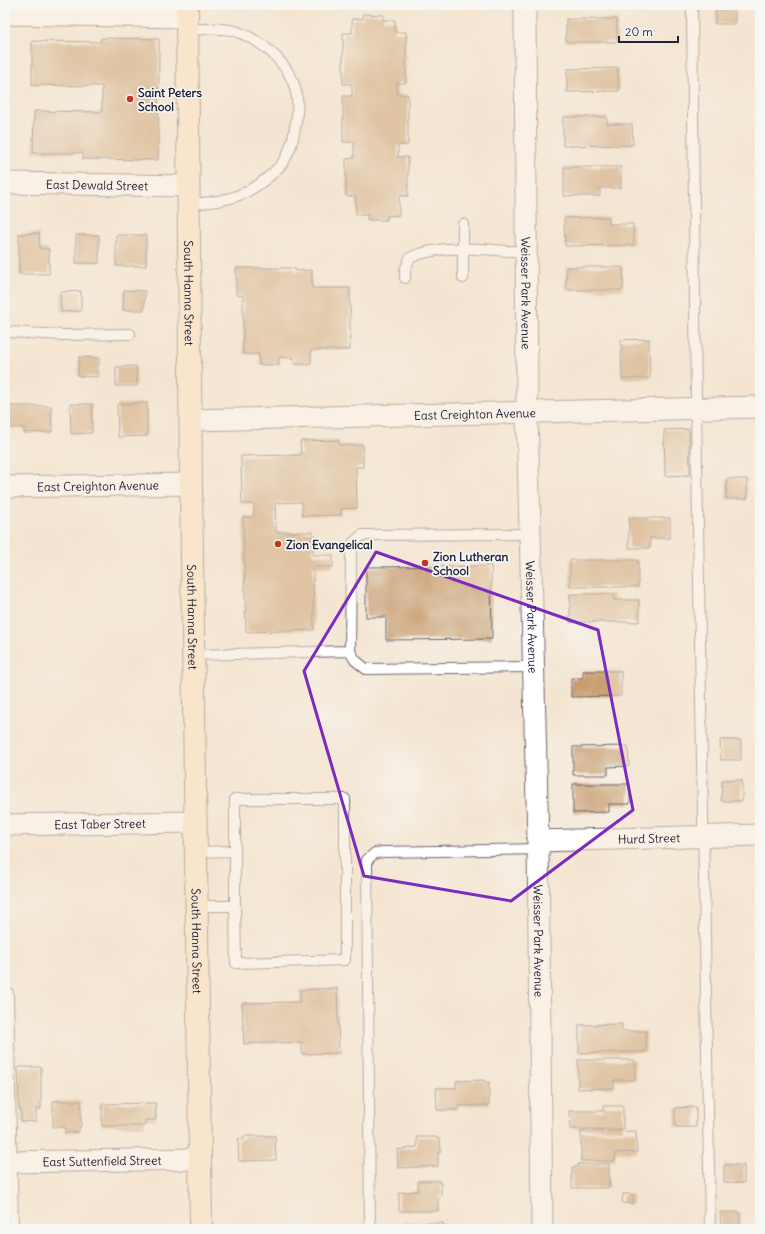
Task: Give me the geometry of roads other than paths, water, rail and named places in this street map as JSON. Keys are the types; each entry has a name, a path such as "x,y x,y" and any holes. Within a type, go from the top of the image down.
{"street":[{"name":"Weisser Park Avenue","path":"525,5 527,413 538,845 542,1229"},
{"path":"5,14 187,17"},
{"name":"South Hanna Street","path":"187,17 191,484 201,1229"},
{"name":"East Dewald Street","path":"5,183 189,195"},
{"name":"East Creighton Avenue","path":"191,420 760,407"},
{"name":"East Creighton Avenue","path":"5,487 191,484"},
{"name":"East Taber Street","path":"5,825 195,822"},
{"name":"Hurd Street","path":"538,845 704,836 760,835"},
{"name":"East Suttenfield Street","path":"9,1162 199,1159"}],"lane":[{"path":"692,5 696,408 710,1229"},
{"path":"187,17 219,29 238,32 252,38 272,52 293,82 297,97 297,116 294,135 280,166 252,188 231,199 189,195"},
{"path":"463,224 463,278"},
{"path":"405,278 410,258 421,252 463,249 527,252"},
{"path":"5,330 8,332 63,336 130,334"},
{"path":"530,534 362,535 354,542 351,552 350,651 355,660 366,669 534,667"},
{"path":"193,655 350,651"},
{"path":"235,799 345,799 345,960 236,963 235,906 235,799"},
{"path":"370,1229 367,860 375,853 384,852 538,845"},
{"path":"196,852 235,851"},
{"path":"196,906 235,906"},
{"path":"8,994 9,1162 13,1229"}],"place":[{"name":"Saint Peters School","path":"130,99"},
{"name":"Zion Evangelical","path":"278,544"},
{"name":"Zion Lutheran School","path":"425,563"}]}
